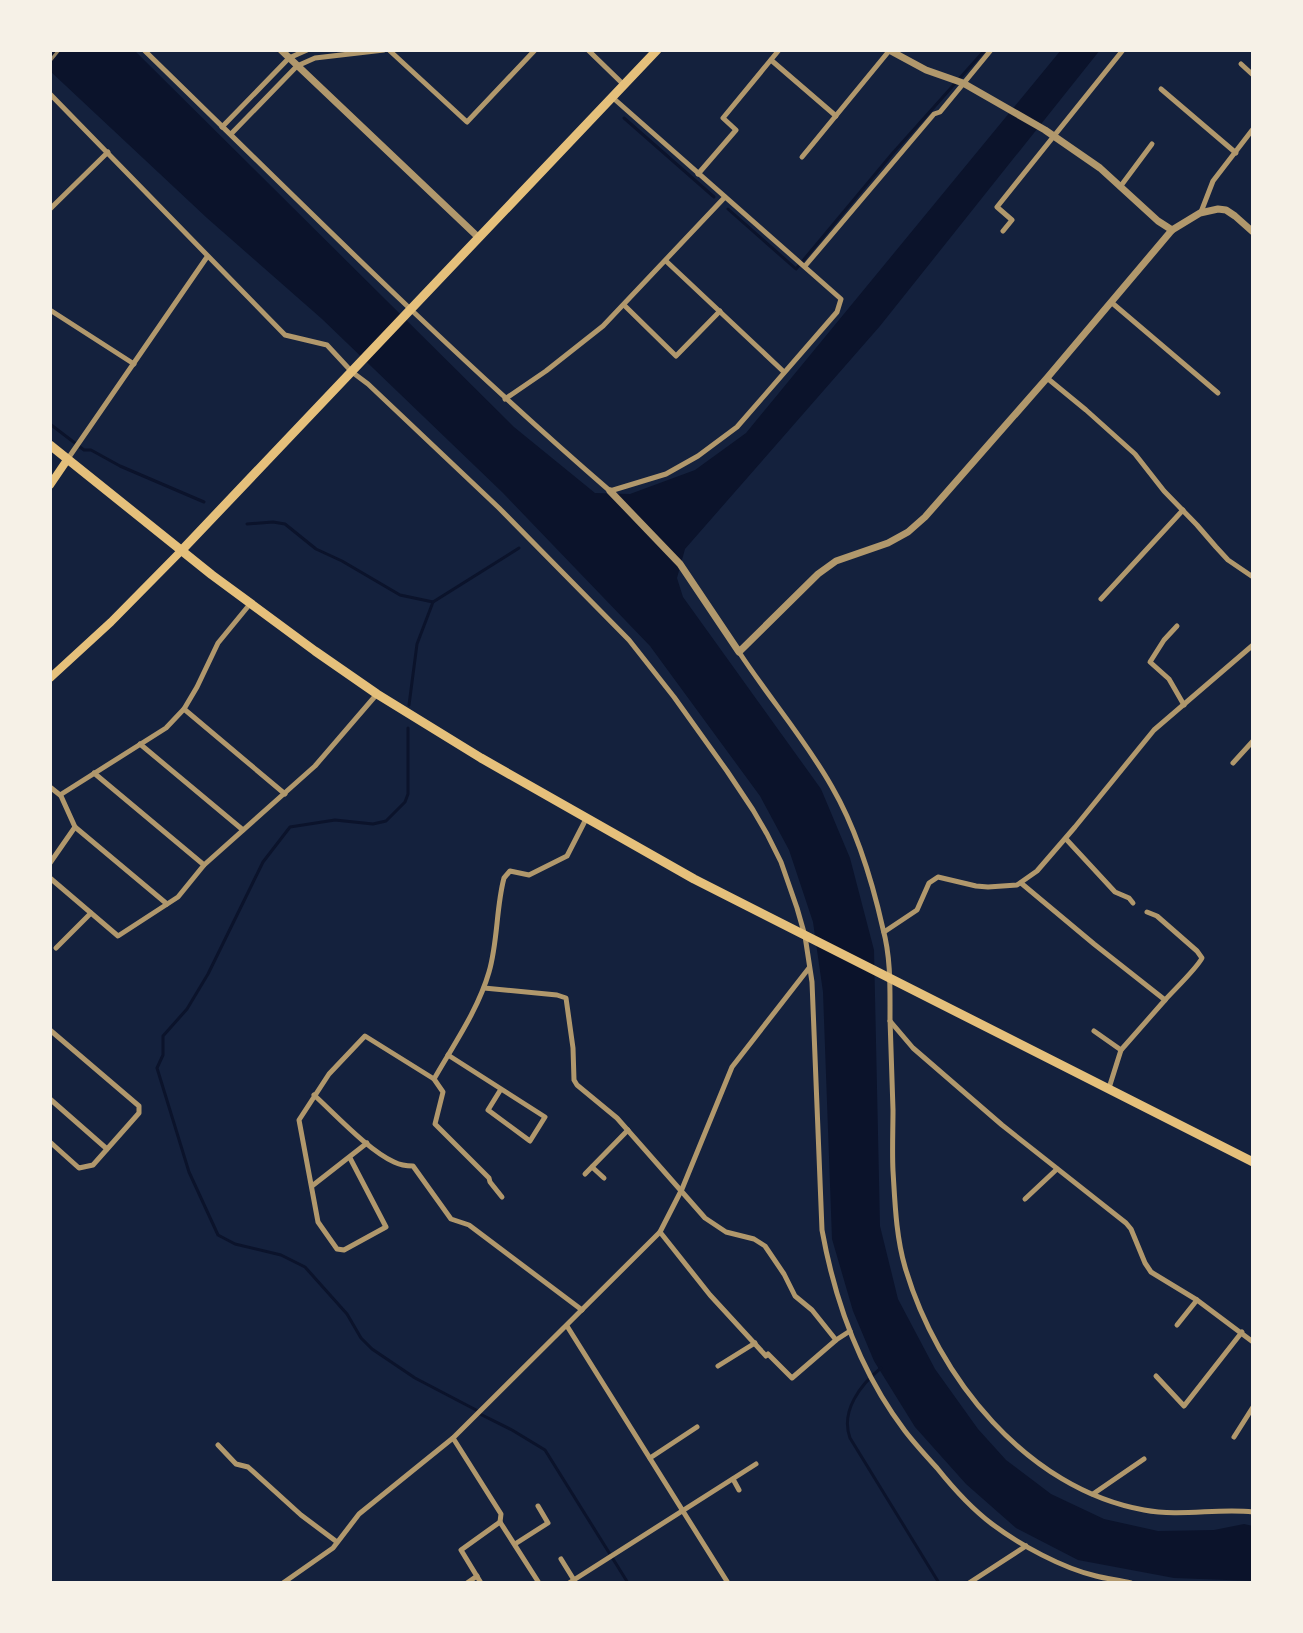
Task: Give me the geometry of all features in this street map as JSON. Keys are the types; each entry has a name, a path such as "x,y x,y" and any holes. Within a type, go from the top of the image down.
{"highway":[{"path":"182,550 657,50"},
{"path":"50,445 250,604 377,694 481,758 694,879 1253,1162"}],"main road":[{"path":"50,485 67,460"},
{"path":"50,678 182,550"}],"street":[{"path":"144,50 409,312 610,491 680,564 819,765 851,827 884,932 890,1021 893,1169 896,1213 905,1266 923,1314 942,1353 960,1379 1012,1443 1047,1470 1092,1494 1146,1510 1253,1512"},
{"path":"281,50 478,237"},
{"path":"222,127 289,58 307,50"},
{"path":"231,134 297,66 315,58 386,50 467,122 535,50"},
{"path":"588,50 624,85"},
{"path":"698,174 736,130 723,118 779,50"},
{"path":"802,157 889,50 926,70 963,83 1045,130 1100,168 1172,230"},
{"path":"805,266 991,50"},
{"path":"1003,231 1012,220 997,207 1123,50"},
{"path":"771,60 836,116"},
{"path":"1241,64 1253,75"},
{"path":"1161,89 1236,153"},
{"path":"50,94 285,335 327,345 352,372 499,508 629,640 674,697 753,810 781,862 808,938 822,1230 842,1311 876,1386 910,1437 944,1477 992,1524 1026,1546 1072,1567 1111,1581 1131,1583"},
{"path":"610,491 666,474 698,456 737,427 837,312 841,299 612,97"},
{"path":"1200,213 1213,181 1253,129"},
{"path":"1120,187 1152,144"},
{"path":"50,209 108,152"},
{"path":"505,399 603,326 725,197"},
{"path":"739,652 827,567 888,543 908,532 925,517 1172,230 1200,213 1218,209 1226,210 1253,232"},
{"path":"67,460 207,257"},
{"path":"666,261 784,372"},
{"path":"1111,302 1218,393"},
{"path":"624,305 676,356 720,311"},
{"path":"50,310 134,364"},
{"path":"1047,378 1135,454 1164,491 1228,560 1253,577"},
{"path":"1101,599 1183,510"},
{"path":"60,795 166,728 184,709 218,643 250,604"},
{"path":"1177,626 1150,662 1169,679 1184,705"},
{"path":"884,932 917,910 929,883 938,877 976,886 1017,885 1037,871 1154,730 1253,645"},
{"path":"50,878 118,936 178,897 204,865 285,794 336,743 377,694"},
{"path":"184,709 285,794"},
{"path":"1233,763 1253,741"},
{"path":"140,744 243,830"},
{"path":"94,773 204,865"},
{"path":"50,787 60,795 75,827 167,904"},
{"path":"434,1079 471,1016 491,968 504,878 510,871 529,875 567,856 586,819"},
{"path":"50,863 75,827"},
{"path":"1066,839 1108,886 1133,903"},
{"path":"1021,883 1165,1000"},
{"path":"1109,1088 1121,1050 1201,963 1202,958 1197,951 1157,916 1147,912"},
{"path":"56,948 91,913"},
{"path":"283,1583 333,1548 359,1514 453,1438 660,1232 682,1189 732,1067 809,967"},
{"path":"484,988 566,998 577,1085 617,1118 698,1211 715,1226 759,1241 765,1246 795,1296 812,1310 836,1340"},
{"path":"890,1021 913,1048 1002,1125 1126,1223 1151,1272 1197,1300 1253,1342"},
{"path":"1094,1031 1121,1050"},
{"path":"50,1142 79,1168 93,1165 139,1113 139,1106 51,1033"},
{"path":"350,1158 386,1227 344,1250 337,1249 318,1222 299,1120 329,1074 365,1036 434,1079 443,1092 435,1124 489,1178 502,1197"},
{"path":"448,1055 545,1117 530,1141 488,1110 501,1089"},
{"path":"314,1095 392,1162 413,1166 451,1219 469,1225 582,1310"},
{"path":"50,1099 107,1149"},
{"path":"585,1174 628,1130"},
{"path":"312,1186 367,1143"},
{"path":"592,1167 604,1178"},
{"path":"1025,1199 1057,1169"},
{"path":"660,1232 710,1295 766,1356 768,1354 792,1378 850,1331"},
{"path":"1177,1325 1197,1300"},
{"path":"567,1326 728,1583"},
{"path":"1156,1376 1184,1406 1242,1332"},
{"path":"718,1366 755,1343"},
{"path":"1234,1437 1253,1407"},
{"path":"650,1458 697,1427"},
{"path":"453,1438 501,1514 500,1522 539,1583"},
{"path":"218,1445 236,1464 248,1467 279,1497 337,1542"},
{"path":"1092,1494 1144,1459"},
{"path":"561,1559 572,1582 756,1464"},
{"path":"733,1479 739,1490"},
{"path":"515,1544 548,1523 538,1506"},
{"path":"481,1583 461,1550 500,1522"},
{"path":"969,1583 1026,1546"},
{"path":"467,1583 477,1576"}],"water":[{"path":"50,50 134,50 514,427 595,493 630,494 695,470 746,433 1061,50 1100,50 880,326 685,549 677,578 683,597 821,789 850,858 874,950 880,1226 898,1299 935,1369 978,1429 1006,1460 1051,1494 1104,1519 1158,1531 1214,1530 1244,1524 1253,1526 1253,1581 1174,1578 1078,1560 1016,1528 966,1484 915,1427 874,1361 853,1311 832,1239 823,992 813,922 789,850 760,796 650,646 502,492 322,319 207,218 50,71"}],"waterway":[{"path":"728,209 796,269 892,154 985,50"},
{"path":"624,118 714,197"},
{"path":"50,424 84,450 91,450 120,466 204,502"},
{"path":"247,524 285,524 316,549 400,595 433,602"},
{"path":"409,705 417,644 433,602 519,548"},
{"path":"408,728 408,794 405,802 386,821 373,824 335,820 290,827 263,862 208,974 187,1009 163,1036 163,1055 157,1068 189,1172 218,1235 235,1244 281,1255 305,1267 347,1314 361,1338 372,1349 415,1378 545,1450 628,1583"},
{"path":"881,1368 866,1382 850,1408 850,1438 939,1583"}],"railway":[{"path":"50,61 59,50"}]}
